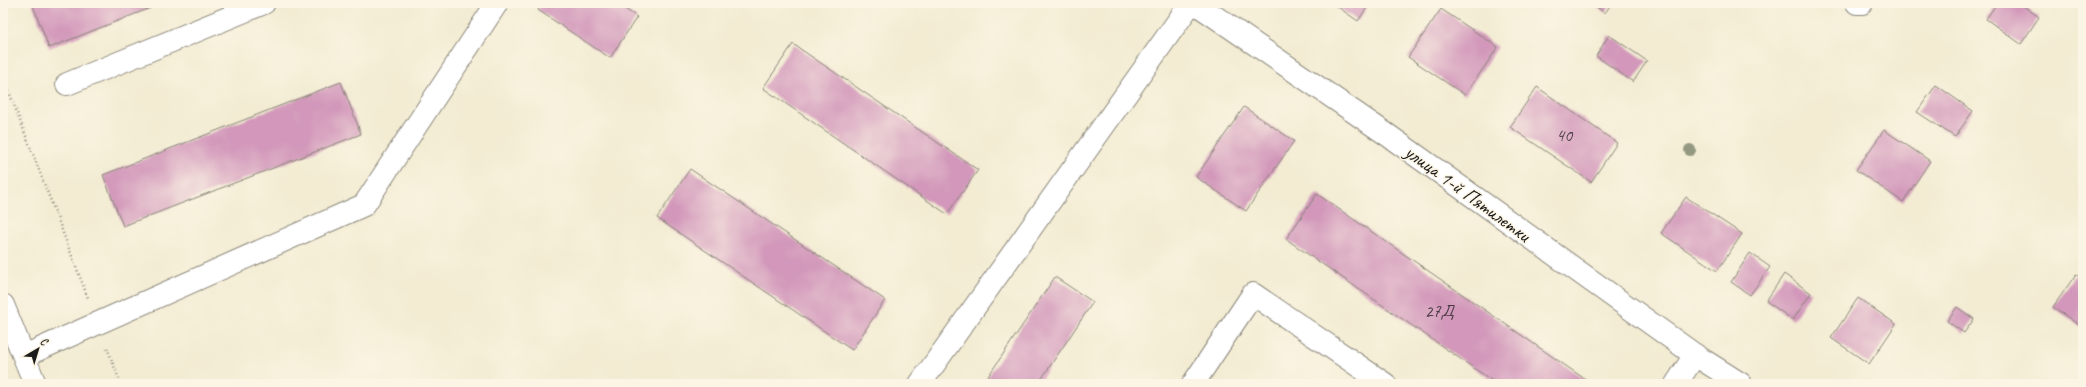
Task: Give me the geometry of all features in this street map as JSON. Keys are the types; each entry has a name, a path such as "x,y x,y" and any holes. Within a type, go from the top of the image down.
{"main road":[{"path":"67,84 264,3"},
{"path":"24,356 364,205 497,3"},
{"path":"920,384 1191,3"},
{"name":"улица 1-й Пятилетки","path":"1195,3 1389,136 1695,355 1740,384"},
{"path":"1857,3 1862,3"},
{"path":"1193,384 1253,294 1385,384"},
{"path":"4,312 35,384"},
{"path":"1676,384 1695,355"}],"path":[{"path":"3,76 121,384"}],"building":[{"path":"32,3 163,3 49,48"},
{"path":"542,3 616,3 637,17 610,58 538,10"},
{"path":"1332,3 1370,3 1358,21"},
{"path":"1591,3 1612,3 1605,13"},
{"path":"1997,3 2019,3 2039,17 2021,44 1986,19"},
{"path":"1441,9 1498,47 1465,95 1408,57"},
{"path":"1609,35 1647,61 1633,82 1596,56"},
{"path":"793,44 978,170 947,214 763,88"},
{"path":"341,82 361,134 123,226 103,175"},
{"path":"1936,85 1973,111 1955,137 1917,112"},
{"path":"1537,87 1617,143 1591,182 1510,127"},
{"path":"1244,107 1294,141 1246,211 1196,177"},
{"path":"1884,130 1930,161 1903,202 1856,170"},
{"path":"690,169 885,300 852,350 657,218"},
{"path":"1317,194 1592,384 1497,384 1286,239"},
{"path":"1686,197 1742,234 1717,271 1661,233"},
{"path":"1750,253 1770,267 1750,295 1731,282"},
{"path":"1784,274 1811,293 1793,320 1766,301"},
{"path":"2076,274 2083,278 2083,328 2053,307"},
{"path":"1055,277 1093,302 1038,384 983,384"},
{"path":"1858,298 1896,324 1869,364 1831,338"},
{"path":"1957,307 1974,319 1964,333 1947,321"}]}
